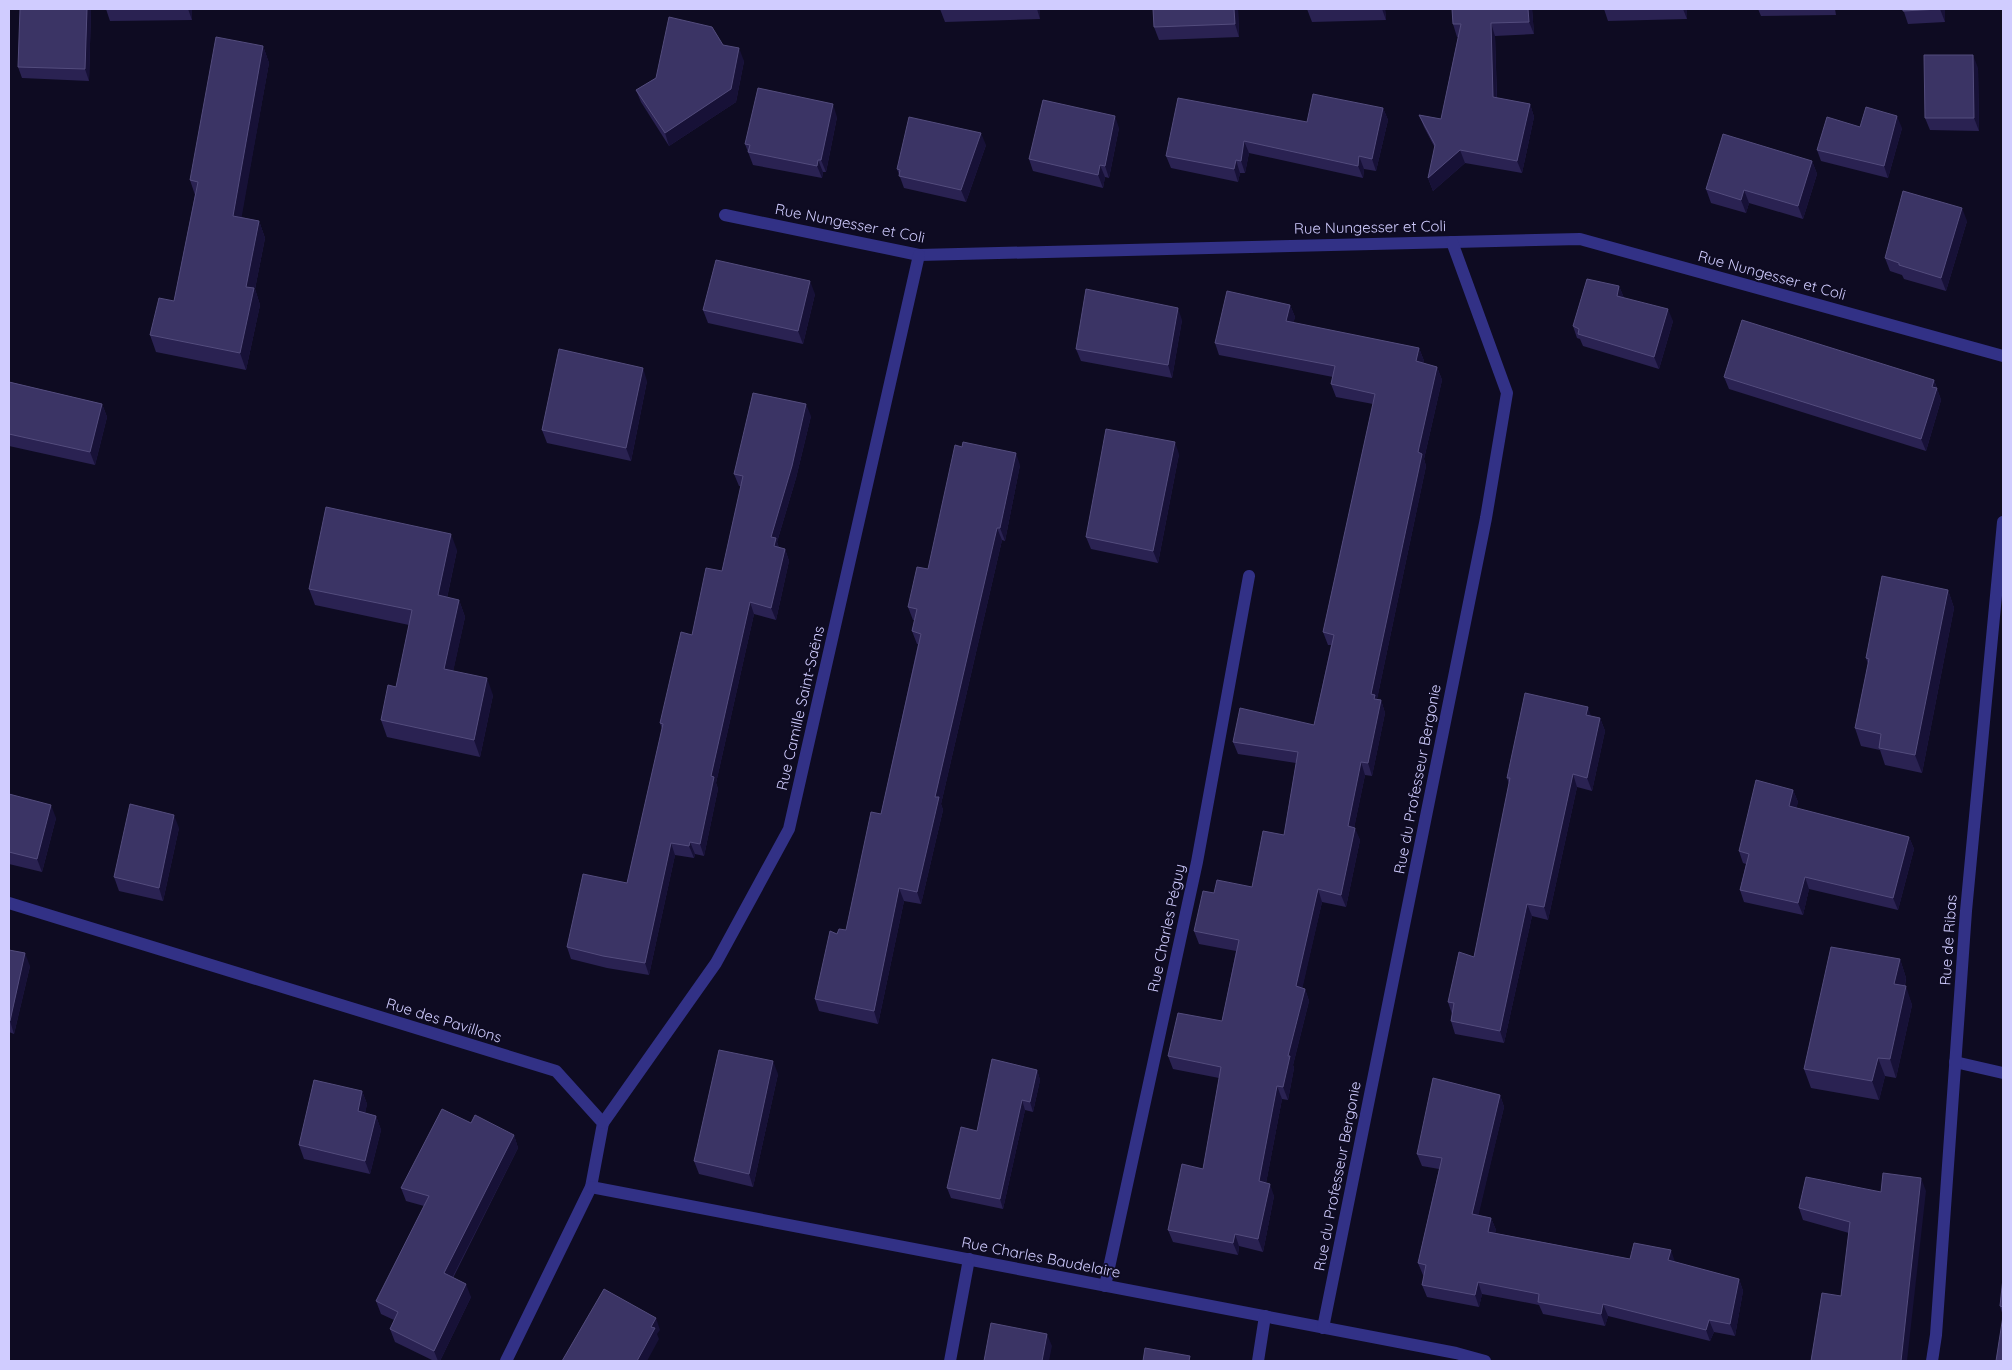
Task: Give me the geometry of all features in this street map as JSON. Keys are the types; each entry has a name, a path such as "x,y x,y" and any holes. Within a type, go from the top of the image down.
{"street":[{"name":"Rue Nungesser et Coli","path":"725,215 919,255 1580,239 2003,356"},
{"name":"Rue du Professeur Bergonie","path":"1323,1328 1486,518 1507,393 1452,242"},
{"name":"Rue Camille Saint-Saëns","path":"603,1123 716,963 789,829 919,255"},
{"name":"Rue de Ribas","path":"1932,1361 1936,1335 1966,910 2003,522"},
{"name":"Rue Charles Péguy","path":"1105,1286 1197,862 1249,576"},
{"name":"Rue des Pavillons","path":"9,903 556,1071 603,1123"},
{"path":"1955,1062 2003,1072"},
{"path":"506,1361 591,1187 603,1123"},
{"name":"Rue Charles Baudelaire","path":"591,1187 1456,1353 1486,1361"},
{"path":"950,1361 970,1259"},
{"path":"1258,1361 1265,1316"}],"building":[{"path":"20,9 87,9 85,69 18,67"},
{"path":"1153,9 1234,9 1235,24 1154,27"},
{"path":"1452,9 1528,9 1529,22 1491,23 1493,97 1530,104 1517,161 1460,150 1428,178 1435,145 1419,115 1441,119 1461,24 1453,24"},
{"path":"1903,9 1940,9 1903,11"},
{"path":"669,17 712,27 723,45 739,48 731,89 665,133 636,90 656,78"},
{"path":"216,37 263,46 233,216 259,221 246,287 254,288 240,353 150,335 159,298 174,301 198,182 190,180"},
{"path":"1924,55 1973,55 1974,118 1925,118"},
{"path":"758,88 833,104 821,160 818,160 817,166 748,152 750,145 745,144"},
{"path":"1313,94 1383,108 1372,159 1359,156 1358,166 1244,141 1241,161 1236,160 1234,169 1166,156 1178,98 1307,122"},
{"path":"1043,100 1115,116 1105,166 1100,165 1098,175 1029,159"},
{"path":"1866,107 1897,116 1884,166 1817,150 1827,117 1860,127"},
{"path":"909,117 981,133 961,190 899,176 900,170 897,169"},
{"path":"1723,134 1812,161 1798,206 1744,190 1741,200 1706,189"},
{"path":"1903,191 1962,208 1941,278 1899,265 1899,263 1885,258"},
{"path":"716,260 810,281 798,331 703,310"},
{"path":"1587,279 1619,286 1617,296 1668,309 1654,357 1578,334 1579,329 1573,326"},
{"path":"1086,289 1178,308 1168,365 1076,349"},
{"path":"1227,291 1290,305 1286,321 1419,348 1416,361 1437,367 1418,452 1422,454 1371,694 1375,695 1374,699 1381,700 1368,763 1361,762 1348,826 1355,828 1341,895 1318,889 1296,986 1305,989 1288,1056 1290,1056 1283,1087 1277,1086 1259,1181 1270,1184 1258,1239 1235,1234 1233,1243 1168,1230 1182,1164 1203,1169 1221,1067 1168,1056 1178,1013 1222,1021 1239,940 1194,931 1203,891 1214,893 1217,880 1252,887 1263,831 1284,835 1298,752 1233,742 1240,708 1314,725 1334,635 1323,632 1375,394 1331,384 1335,366 1215,343"},
{"path":"1742,320 1934,380 1932,387 1937,388 1921,439 1724,377"},
{"path":"559,349 643,368 626,448 542,430"},
{"path":"9,382 102,404 90,452 9,434"},
{"path":"753,393 806,404 792,466 771,537 776,538 774,546 785,549 771,608 750,602 711,776 714,777 700,844 690,842 689,846 671,843 645,963 603,956 567,947 583,874 627,883 663,724 660,723 681,632 692,635 706,568 722,571 743,476 734,474"},
{"path":"1106,429 1175,442 1153,551 1086,537"},
{"path":"963,442 1016,453 1000,528 997,528 935,797 939,797 917,892 899,888 874,1011 815,999 830,931 837,934 839,929 846,930 871,812 881,814 921,634 912,631 917,609 908,607 917,567 928,569 955,445 962,447"},
{"path":"326,507 451,534 438,595 459,600 444,669 487,678 474,740 381,720 388,685 396,687 412,610 309,589"},
{"path":"1882,576 1948,590 1915,755 1879,748 1881,734 1855,728 1869,659 1866,658"},
{"path":"1525,693 1588,707 1586,715 1600,718 1587,778 1573,774 1544,907 1527,904 1500,1031 1451,1021 1454,1003 1448,1002 1459,952 1474,957 1510,778 1507,778"},
{"path":"1756,780 1793,790 1789,806 1909,837 1893,898 1805,877 1798,903 1740,890 1749,854 1739,851"},
{"path":"9,794 51,805 37,859 9,852"},
{"path":"130,804 174,815 159,888 114,877"},
{"path":"1831,947 1900,959 1894,984 1906,986 1890,1059 1878,1058 1872,1081 1804,1069"},
{"path":"9,950 25,953 10,1021 9,1020"},
{"path":"719,1050 773,1061 749,1174 694,1161"},
{"path":"992,1059 1037,1070 1030,1102 1022,1100 1000,1199 947,1188 961,1127 977,1131"},
{"path":"1433,1078 1500,1095 1472,1214 1491,1218 1488,1232 1630,1259 1634,1243 1671,1250 1668,1260 1739,1279 1730,1324 1709,1320 1706,1330 1603,1304 1601,1314 1538,1302 1539,1294 1478,1282 1475,1295 1422,1285 1426,1265 1418,1263 1442,1158 1417,1154"},
{"path":"314,1080 362,1091 358,1111 376,1116 365,1161 299,1145"},
{"path":"442,1109 471,1123 475,1115 514,1135 444,1273 466,1284 434,1351 390,1329 398,1312 376,1301 429,1196 401,1188"},
{"path":"1883,1173 1921,1178 1901,1361 1811,1361 1822,1293 1841,1296 1850,1222 1799,1208 1806,1177 1881,1192"},
{"path":"2003,1278 2003,1307 2000,1306"},
{"path":"604,1289 656,1318 651,1327 655,1328 637,1361 562,1361"},
{"path":"2003,1316 2003,1361 1996,1361"},
{"path":"991,1323 1047,1334 1042,1361 984,1361"},
{"path":"1145,1348 1190,1356 1189,1361 1143,1361"}]}
